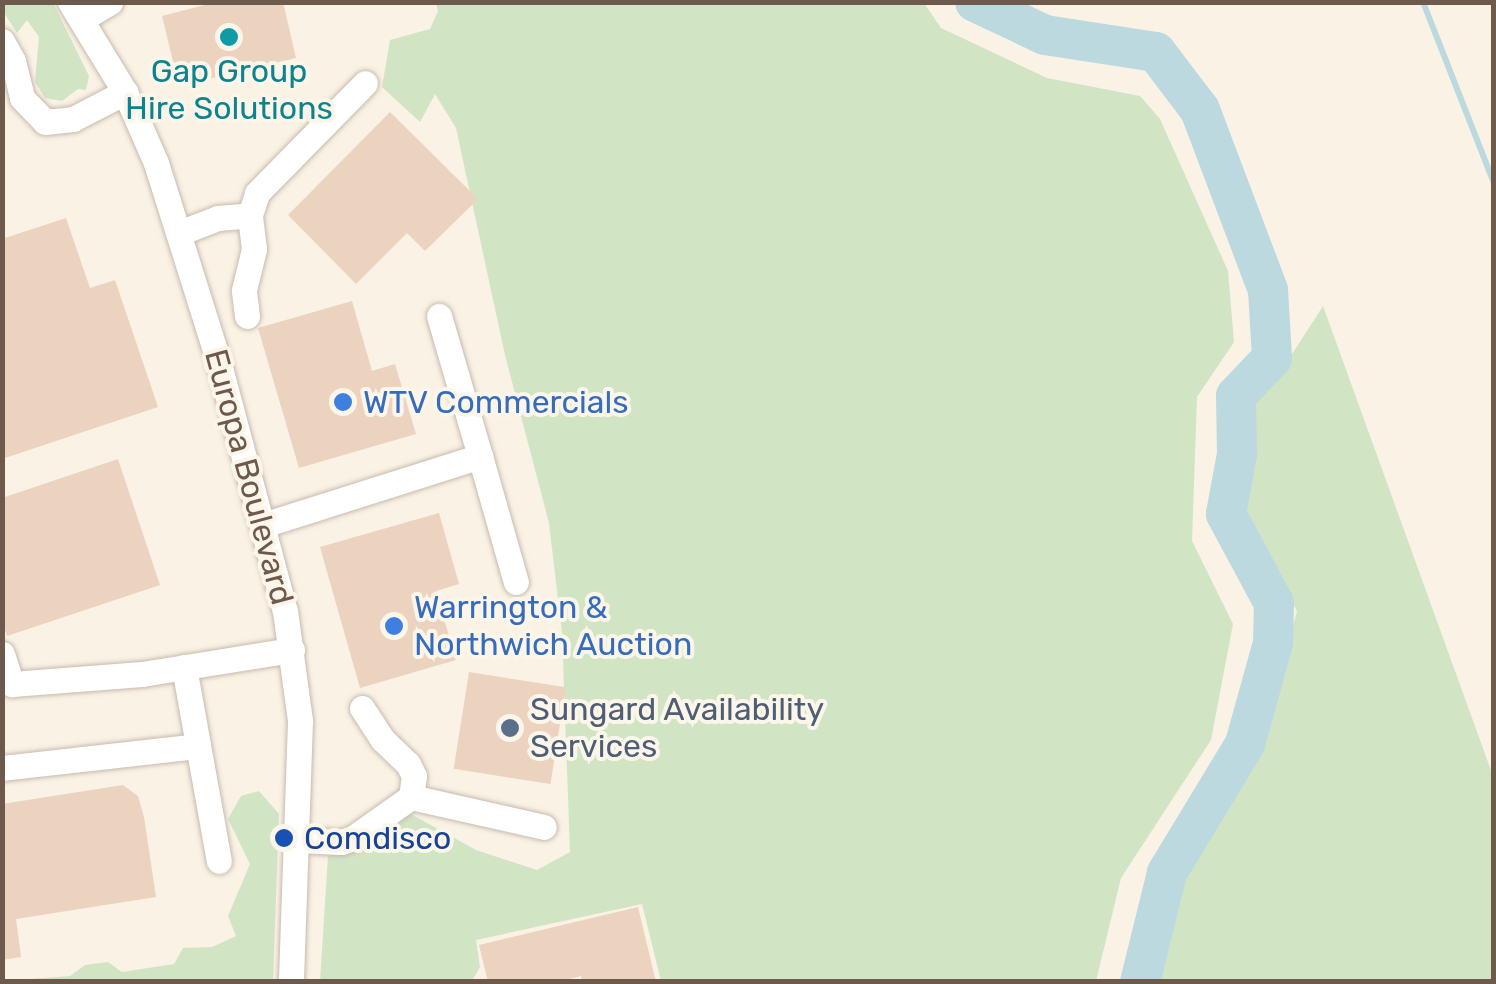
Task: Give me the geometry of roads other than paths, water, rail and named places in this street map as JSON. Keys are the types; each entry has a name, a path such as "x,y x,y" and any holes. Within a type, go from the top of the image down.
{"street":[{"path":"76,11 110,2"},
{"name":"Europa Boulevard","path":"76,11 125,92 156,162 263,525 292,650 300,721 291,982"},
{"path":"2,41 27,108 45,122 72,119 125,92"},
{"path":"248,316 244,290 254,249 250,215 264,183 365,82"},
{"path":"179,233 218,218 250,215"},
{"path":"439,316 516,582"},
{"path":"263,525 480,456"},
{"path":"2,654 12,684 142,674 292,650"},
{"path":"184,667 219,861"},
{"path":"298,840 341,842 353,838 410,796 414,776 408,764 382,740 362,708"},
{"path":"2,768 198,746"},
{"path":"410,796 544,827"}],"waterway":[{"path":"975,2 1045,35 1156,52 1200,110 1268,290 1272,358 1236,396 1237,454 1226,514 1274,603 1273,643 1245,744 1167,873 1140,982"},
{"path":"1423,2 1494,183"}],"place":[{"name":"Gap Group Hire Solutions","path":"229,37"},
{"name":"WTV Commercials","path":"343,402"},
{"name":"Warrington & Northwich Auction","path":"394,626"},
{"name":"Sungard Availability Services","path":"510,728"},
{"name":"Comdisco","path":"284,838"}]}
